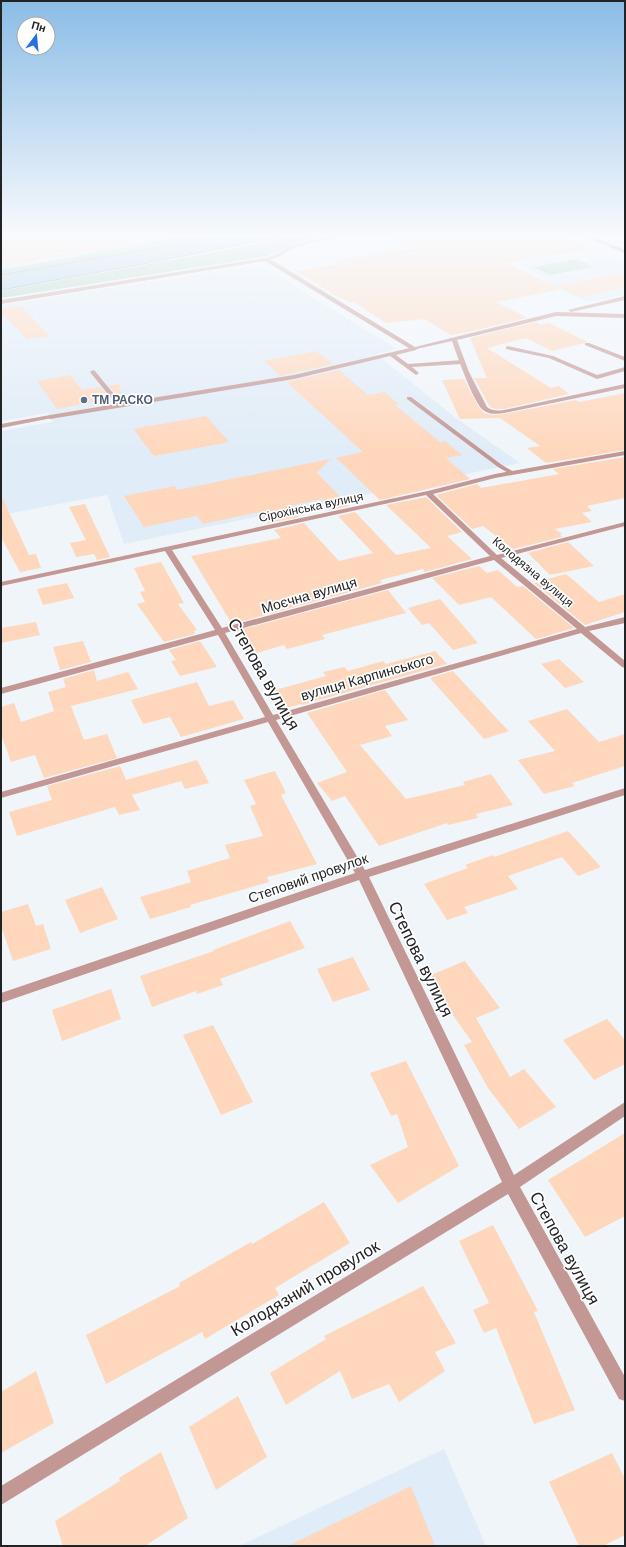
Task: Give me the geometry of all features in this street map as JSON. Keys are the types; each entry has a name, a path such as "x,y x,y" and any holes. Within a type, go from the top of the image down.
{"street":[{"path":"349,309 414,349"},
{"path":"1,426 294,377 454,340 577,309"},
{"path":"556,314 625,316"},
{"path":"454,340 462,362 484,408 489,412 496,413 512,410 625,386"},
{"path":"586,344 625,359"},
{"path":"508,348 551,357 597,377 625,369"},
{"path":"391,354 416,373"},
{"path":"407,366 462,362"},
{"path":"93,372 120,406"},
{"path":"409,398 500,466 512,473"},
{"name":"Сірохінська вулиця","path":"1,584 168,550 512,473 625,453"},
{"name":"Колодязна вулиця","path":"428,493 495,557 625,665"},
{"name":"Моєчна вулиця","path":"1,691 221,633 495,557 625,524"},
{"name":"Степова вулиця","path":"168,550 221,633 362,875 511,1186 625,1393"},
{"name":"вулиця Карпинського","path":"1,795 583,630 625,620"},
{"name":"Степовий провулок","path":"1,998 362,875 625,791"},
{"name":"Колодязний провулок","path":"1,1496 511,1186 625,1108"}],"shaded area":[{"path":"1,309 332,309 397,349 376,354 456,418 520,463 124,544 107,495 1,515 1,431 53,422 48,413 1,421"},
{"path":"444,1449 486,1546 239,1546"}],"building":[{"path":"1,309 24,309 49,336 27,339 1,312"},
{"path":"365,309 510,309 527,318 451,335 424,319 386,323"},
{"path":"536,322 541,325 549,323 588,342 552,351 526,338 487,348 551,388 559,386 569,394 504,409 495,409 490,407 474,378 487,378 470,338"},
{"path":"316,351 333,364 280,376 264,361"},
{"path":"339,370 368,395 384,392 399,404 395,405 440,442 445,441 462,455 446,458 470,479 380,500 336,458 363,452 287,382"},
{"path":"70,375 82,390 100,387 110,399 57,409 37,381"},
{"path":"464,379 478,406 484,413 493,415 576,400 579,402 625,393 625,450 546,463 527,448 540,446 500,418 460,419 442,380"},
{"path":"119,384 122,397 119,398 109,386"},
{"path":"206,416 229,442 154,456 133,429"},
{"path":"625,457 625,498 587,506 592,511 582,513 592,522 555,529 562,534 560,535 562,537 513,549 483,526 472,529 436,495 477,484 481,488 559,474 553,469"},
{"path":"330,459 317,473 349,506 332,510 322,499 289,506 299,517 268,523 259,512 203,524 197,516 144,527 124,496 175,486 177,490"},
{"path":"1,495 29,555 36,554 41,568 20,572 1,537"},
{"path":"426,497 462,532 447,536 472,559 425,572 423,569 380,580 382,583 232,624 191,556 281,538 274,530 304,523 339,561 373,553 338,516 355,512 396,555 431,548 386,505"},
{"path":"85,504 110,557 97,560 94,554 76,557 70,543 86,540 69,507"},
{"path":"568,542 594,566 550,575 528,553"},
{"path":"161,562 184,603 178,604 197,630 194,631 195,634 164,642 137,604 145,602 140,592 145,591 134,568"},
{"path":"479,566 487,573 498,570 517,587 523,586 574,628 536,639 491,597 459,605 432,578"},
{"path":"566,574 599,602 625,594 625,612 585,625 534,583"},
{"path":"67,583 74,598 43,605 37,589"},
{"path":"388,590 406,613 322,635 325,639 287,649 284,645 250,655 236,631"},
{"path":"440,599 478,643 453,650 429,623 422,625 408,608"},
{"path":"36,622 40,635 1,643 1,628"},
{"path":"83,641 91,662 60,670 53,647"},
{"path":"200,641 217,667 180,676 171,661 176,660 169,650"},
{"path":"435,651 447,664 301,705 279,710 268,692 326,676 323,672 344,667 348,671 383,661 386,664"},
{"path":"559,659 584,682 565,688 541,664"},
{"path":"94,670 97,681 128,672 138,689 71,706 84,740 107,734 117,758 44,778 35,755 11,762 1,734 1,707 14,703 21,722 54,711 48,692 66,687 63,679"},
{"path":"453,671 509,731 484,739 430,678"},
{"path":"197,682 209,706 233,700 244,719 181,737 170,717 143,724 131,700"},
{"path":"385,690 408,720 385,726 392,736 360,745 406,799 465,785 463,782 491,774 513,805 476,814 478,818 448,825 447,823 379,846 345,796 332,801 317,783 347,772 307,713"},
{"path":"567,709 599,742 625,734 625,766 572,783 575,786 544,794 518,760 555,751 528,721"},
{"path":"197,760 209,783 185,789 181,781 132,795 140,810 119,815 115,807 17,836 9,812 52,800 47,786 120,766 126,780"},
{"path":"275,771 286,793 281,795 317,864 267,877 269,882 190,905 191,907 150,919 140,897 191,882 187,871 230,858 225,845 263,836 250,806 256,804 244,780"},
{"path":"568,831 601,867 578,876 562,857 508,876 518,889 464,907 468,913 447,920 424,884 468,868 465,865 493,855 494,857"},
{"path":"102,887 118,919 80,933 65,900"},
{"path":"28,904 36,926 43,924 51,949 13,961 1,926 1,912"},
{"path":"290,921 305,948 220,979 223,985 197,994 196,991 152,1007 140,976 214,951 213,950"},
{"path":"353,957 370,990 333,1002 317,969"},
{"path":"465,961 500,1008 476,1018 510,1077 524,1069 556,1107 519,1129 488,1088 464,1045 472,1042 426,977"},
{"path":"111,989 121,1019 62,1041 52,1010"},
{"path":"607,1019 625,1040 625,1064 594,1080 563,1040"},
{"path":"213,1025 253,1102 221,1115 183,1035"},
{"path":"406,1061 459,1166 398,1203 370,1165 408,1147 397,1114 391,1116 370,1073"},
{"path":"625,1133 625,1216 585,1237 548,1180"},
{"path":"324,1202 350,1243 275,1288 279,1295 205,1339 202,1332 106,1384 86,1335 180,1286 179,1283 251,1242 252,1244"},
{"path":"493,1225 538,1311 534,1312 575,1410 534,1424 496,1328 484,1333 473,1310 489,1303 459,1241"},
{"path":"423,1286 456,1343 435,1352 445,1371 399,1402 389,1384 352,1399 340,1371 286,1405 270,1373 326,1339 324,1336"},
{"path":"36,1371 54,1423 1,1453 1,1392"},
{"path":"238,1396 267,1457 216,1490 189,1427"},
{"path":"161,1452 188,1518 145,1546 63,1546 55,1521 120,1481 119,1478"},
{"path":"612,1453 625,1479 625,1535 603,1546 579,1546 549,1482"},
{"path":"411,1486 435,1546 288,1546"}],"place":[{"name":"ТМ РАСКО","path":"84,400"}]}
